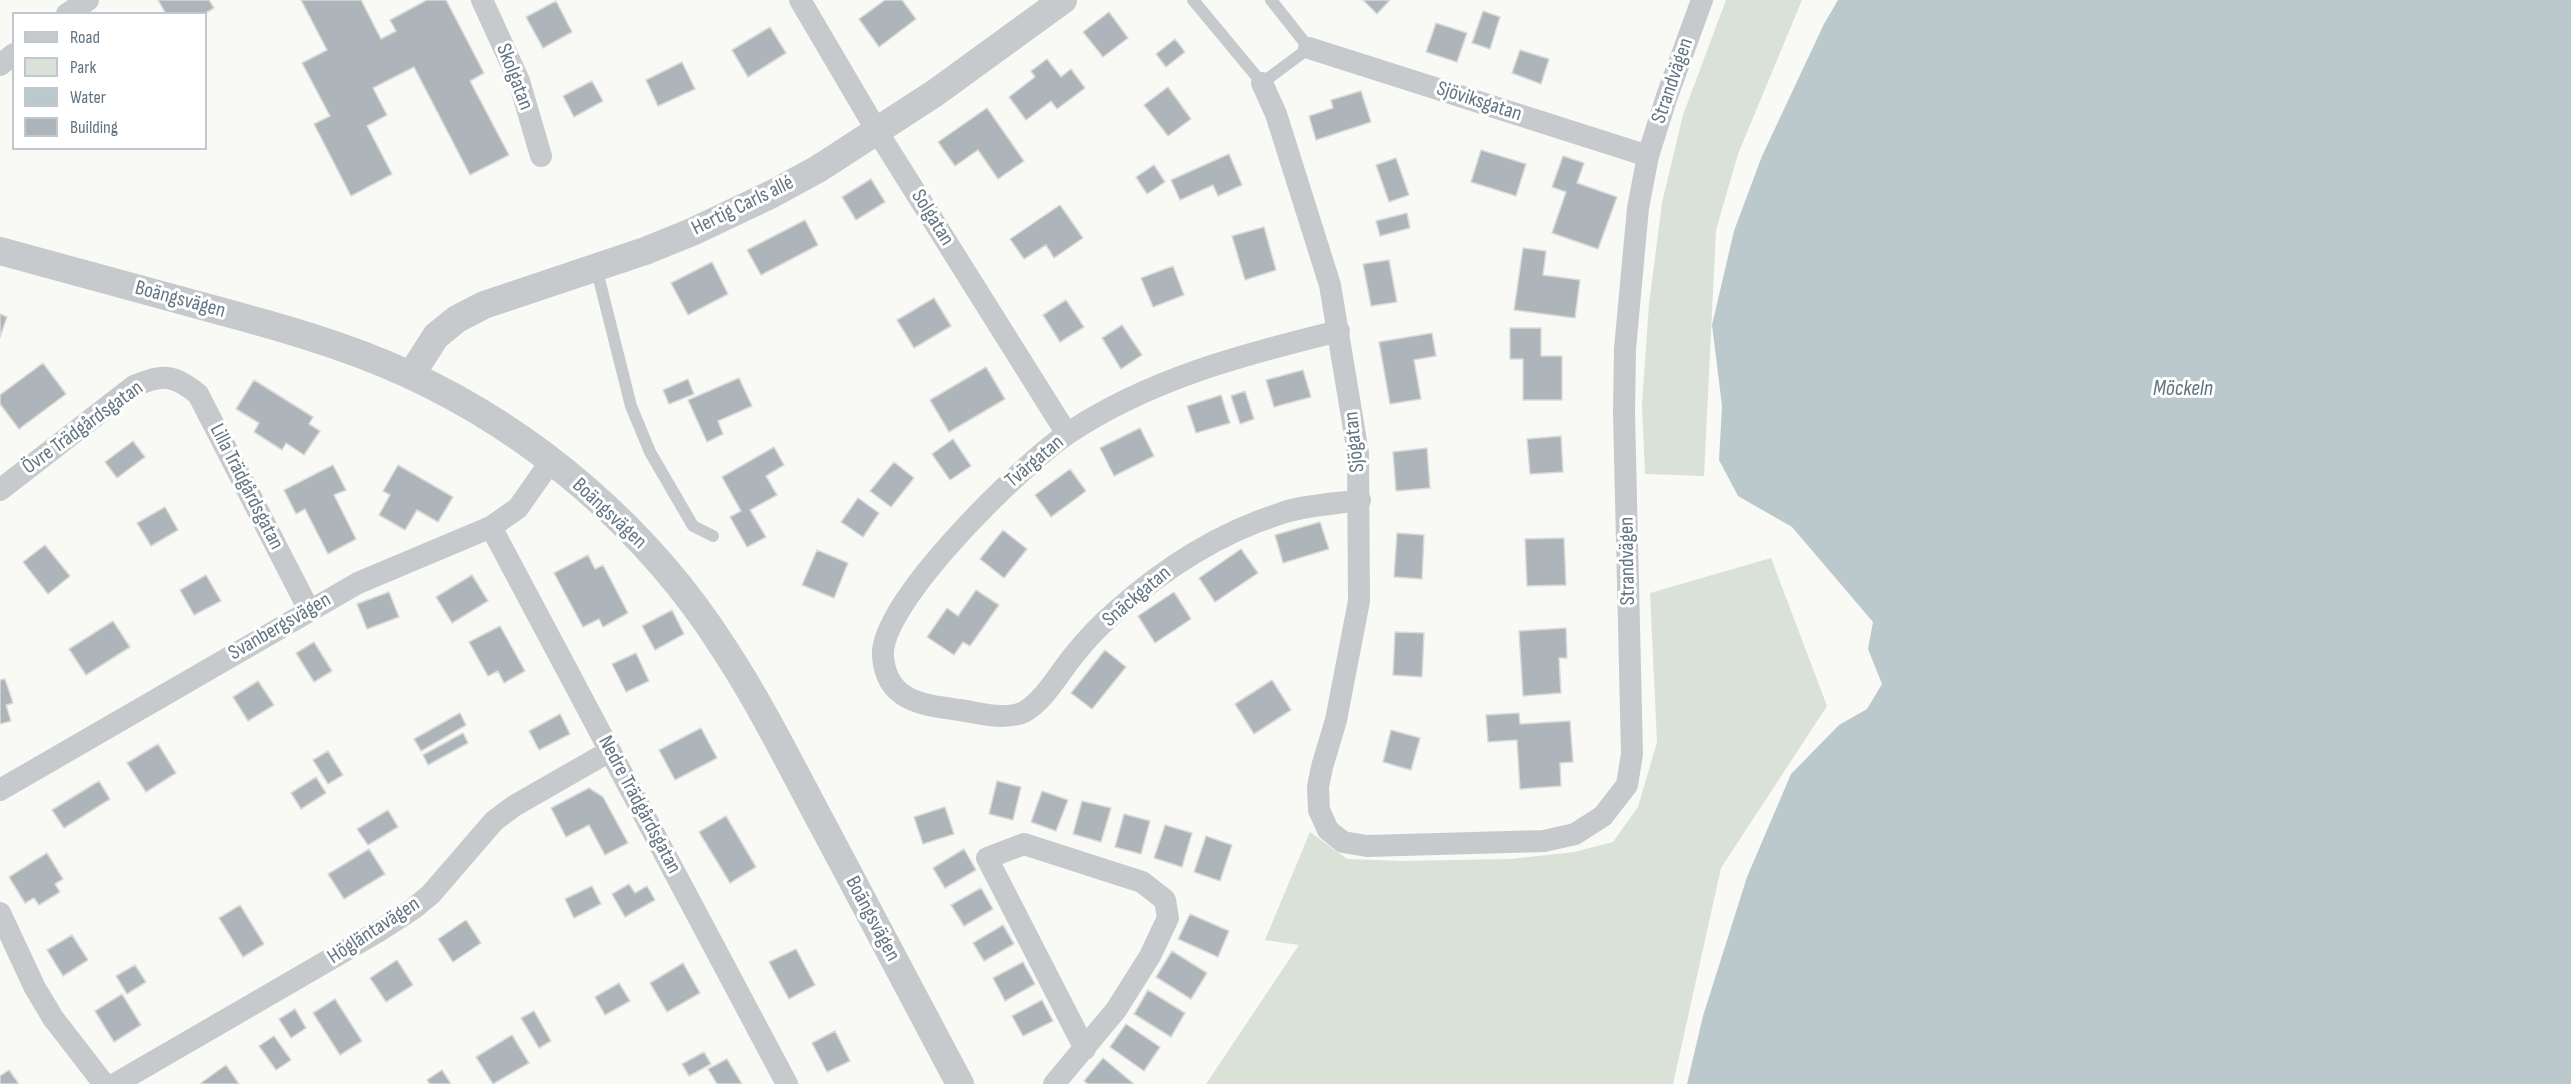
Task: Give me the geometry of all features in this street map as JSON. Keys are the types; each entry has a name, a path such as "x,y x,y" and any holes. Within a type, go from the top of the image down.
{"street":[{"path":"70,12 88,0"},
{"name":"Skolgatan","path":"482,0 519,81 541,156"},
{"name":"Solgatan","path":"800,0 877,131 1067,434"},
{"name":"Hertig Carls allé","path":"411,375 436,336 457,319 484,305 692,232 772,194 818,169 877,131 1004,45 1063,0"},
{"name":"Strandvägen","path":"1318,810 1328,830 1343,842 1367,846 1544,841 1575,834 1603,816 1627,785 1632,754 1624,413 1625,349 1638,208 1648,156 1702,0"},
{"name":"Sjöviksgatan","path":"1309,48 1648,156"},
{"path":"0,65 12,56"},
{"name":"Sjögatan","path":"1262,83 1276,114 1330,285 1358,453 1359,601 1336,720 1318,787 1318,810"},
{"name":"Boängsvägen","path":"0,251 285,330 375,360 411,375 468,406 551,461 613,513 671,576 725,649 783,751 960,1084"},
{"name":"Tvärgatan","path":"939,707 905,698 890,680 882,654 891,627 912,592 948,545 1027,465 1067,434 1130,398 1176,378 1241,355 1339,331"},
{"name":"Övre Trädgårdsgatan","path":"0,490 134,386 155,377 170,379"},
{"name":"Lilla Trädgårdsgatan","path":"170,379 180,379 198,394 309,610"},
{"name":"Svanbergsvägen","path":"0,790 358,583 491,527 518,508 551,461"},
{"name":"Snäckgatan","path":"939,707 1001,716 1022,713 1040,698 1076,653 1113,614 1181,561 1211,543 1282,513 1360,500"},
{"name":"Nedre Trädgårdsgatan","path":"491,527 787,1084"},
{"name":"Högläntavägen","path":"116,1084 413,909 431,894 494,821 514,806 610,751"},
{"path":"1054,1084 1085,1049 1116,1010 1150,956 1168,918 1165,900 1142,882 1024,844 987,858 1085,1049"},
{"path":"1,919 35,988 53,1018 104,1084"}],"lane":[{"path":"1193,0 1262,83 1309,48 1271,0"},
{"path":"596,267 630,406 671,492 693,526 713,536"}],"green space":[{"path":"1726,0 1802,0 1738,154 1716,230 1704,476 1645,474 1642,404 1649,304 1662,203 1683,115"},
{"path":"1771,558 1827,706 1721,868 1673,1084 1206,1084 1299,945 1265,940 1310,832 1347,859 1402,861 1511,859 1574,852 1613,842 1638,807 1657,742 1650,593"}],"water":[{"name":"Möckeln","path":"1838,0 2571,0 2571,1084 1687,1084 1703,1016 1747,877 1791,774 1839,725 1867,709 1882,684 1868,649 1873,622 1792,527 1738,496 1719,460 1722,406 1712,325 1734,231 1762,156 1824,24"}],"building":[{"path":"158,0 209,0 214,8 207,12 165,12"},
{"path":"301,0 361,0 381,39 396,31 390,20 427,0 446,0 484,73 470,81 509,155 470,175 414,67 373,88 387,115 367,126 392,174 351,196 314,124 330,116 302,63 327,50"},
{"path":"885,0 902,0 916,19 879,47 859,19"},
{"path":"1363,0 1390,0 1377,14"},
{"path":"556,1 572,32 543,48 526,17"},
{"path":"1483,11 1500,17 1490,49 1472,43"},
{"path":"1109,12 1128,38 1103,57 1083,32"},
{"path":"1436,23 1467,33 1457,62 1426,52"},
{"path":"770,27 786,53 748,77 732,50"},
{"path":"1175,39 1185,52 1166,67 1156,54"},
{"path":"1520,50 1549,59 1541,84 1512,73"},
{"path":"1047,59 1061,77 1071,69 1085,88 1057,109 1051,101 1026,120 1009,97 1035,77 1031,71"},
{"path":"682,62 695,89 658,106 646,80"},
{"path":"592,81 603,101 574,117 563,96"},
{"path":"1168,87 1191,119 1168,136 1144,105"},
{"path":"1361,91 1371,122 1316,140 1309,116 1333,108 1331,100"},
{"path":"987,108 1024,161 998,179 978,150 955,166 938,142"},
{"path":"1481,150 1526,164 1516,196 1471,182"},
{"path":"1229,154 1242,185 1218,196 1213,185 1180,200 1171,180"},
{"path":"1563,156 1584,163 1577,183 1617,197 1598,249 1552,233 1566,192 1552,187"},
{"path":"1396,158 1409,195 1389,202 1376,165"},
{"path":"1154,165 1165,182 1147,194 1136,177"},
{"path":"871,179 885,202 856,220 842,197"},
{"path":"1060,205 1083,238 1054,258 1046,245 1024,259 1010,239"},
{"path":"1407,213 1410,228 1380,236 1376,221"},
{"path":"805,220 818,245 761,275 747,250"},
{"path":"1264,227 1276,270 1245,280 1232,236"},
{"path":"1523,248 1546,251 1543,275 1580,280 1575,318 1514,310"},
{"path":"1389,260 1397,302 1371,306 1363,264"},
{"path":"712,262 728,294 688,315 671,283"},
{"path":"1173,266 1184,295 1153,307 1141,278"},
{"path":"934,298 951,326 914,348 897,320"},
{"path":"1066,300 1084,327 1060,342 1043,315"},
{"path":"0,314 7,317 0,337"},
{"path":"1122,325 1142,355 1121,369 1102,338"},
{"path":"1510,328 1541,328 1541,356 1562,356 1562,400 1523,400 1523,359 1510,359"},
{"path":"1432,333 1436,356 1414,360 1421,399 1390,404 1379,342"},
{"path":"43,363 66,394 19,429 0,404 0,395"},
{"path":"986,367 1005,399 949,432 930,400"},
{"path":"1303,370 1311,397 1274,407 1266,380"},
{"path":"739,378 752,406 718,421 723,434 707,442 688,400"},
{"path":"688,379 694,394 669,404 663,390"},
{"path":"254,380 313,417 309,424 320,431 304,455 286,443 282,450 254,432 259,423 236,409"},
{"path":"1245,391 1254,419 1240,424 1231,396"},
{"path":"1221,395 1230,423 1196,433 1187,406"},
{"path":"1140,428 1154,456 1114,476 1100,448"},
{"path":"1561,436 1563,472 1530,474 1527,439"},
{"path":"953,439 971,466 950,480 932,454"},
{"path":"133,441 145,457 117,478 105,462"},
{"path":"774,447 784,465 766,476 777,495 750,510 766,537 747,547 730,517 741,511 722,477"},
{"path":"1427,448 1430,488 1396,491 1393,452"},
{"path":"894,462 914,478 891,507 870,491"},
{"path":"333,465 346,490 334,495 356,539 328,554 305,509 296,514 284,490"},
{"path":"398,465 453,497 438,522 417,510 405,530 379,515 390,495 383,491"},
{"path":"1070,469 1086,491 1051,517 1035,495"},
{"path":"858,498 879,513 863,537 841,522"},
{"path":"165,507 178,530 151,546 137,523"},
{"path":"1320,522 1329,549 1283,563 1275,535"},
{"path":"1003,530 1027,549 1004,578 980,559"},
{"path":"1397,533 1424,535 1422,579 1394,577"},
{"path":"1564,538 1566,585 1527,586 1525,539"},
{"path":"45,545 70,576 48,594 23,562"},
{"path":"1241,549 1258,573 1215,602 1199,578"},
{"path":"817,550 848,563 834,598 802,585"},
{"path":"588,555 595,569 603,565 628,613 603,627 599,619 583,627 554,573"},
{"path":"206,575 221,601 194,615 180,590"},
{"path":"472,575 488,601 452,623 436,597"},
{"path":"976,590 999,605 970,646 963,642 954,655 927,637 947,608 958,616"},
{"path":"389,592 399,617 367,629 357,604"},
{"path":"1174,592 1191,619 1155,643 1138,616"},
{"path":"672,610 684,634 655,650 642,626"},
{"path":"113,621 130,647 86,675 69,649"},
{"path":"500,626 525,671 504,683 498,671 488,676 469,642"},
{"path":"1566,628 1567,658 1559,658 1561,693 1523,696 1519,631"},
{"path":"1395,632 1424,633 1422,677 1393,675"},
{"path":"314,642 332,671 314,682 296,653"},
{"path":"1105,650 1126,667 1092,709 1071,693"},
{"path":"636,653 649,681 626,692 612,664"},
{"path":"5,679 13,703 6,705 11,721 0,724 0,680"},
{"path":"1272,680 1291,710 1254,734 1235,704"},
{"path":"258,681 274,705 248,721 233,697"},
{"path":"460,713 466,725 421,751 414,739"},
{"path":"1519,713 1520,724 1570,721 1573,762 1560,763 1561,786 1520,789 1517,740 1488,742 1486,715"},
{"path":"560,714 570,734 539,750 529,731"},
{"path":"701,728 717,758 675,780 659,750"},
{"path":"1391,730 1420,738 1411,770 1383,762"},
{"path":"463,733 468,743 428,765 423,755"},
{"path":"158,744 176,773 146,792 127,763"},
{"path":"328,751 343,775 328,784 313,760"},
{"path":"316,777 326,793 301,809 291,793"},
{"path":"99,781 110,799 64,828 52,810"},
{"path":"997,781 1021,787 1013,820 989,814"},
{"path":"589,788 603,797 628,843 605,855 589,825 566,837 551,808"},
{"path":"1042,791 1068,800 1056,831 1031,822"},
{"path":"1082,801 1111,808 1101,842 1073,834"},
{"path":"945,807 954,834 923,844 914,817"},
{"path":"388,810 398,827 368,845 357,829"},
{"path":"1124,814 1150,821 1141,854 1115,847"},
{"path":"726,816 756,867 730,883 699,832"},
{"path":"1165,825 1192,833 1182,867 1154,858"},
{"path":"1206,836 1232,845 1220,881 1194,872"},
{"path":"369,849 385,874 344,899 328,874"},
{"path":"964,849 976,870 945,888 933,868"},
{"path":"47,853 63,879 55,884 60,892 39,905 34,898 25,903 9,877"},
{"path":"629,884 635,893 647,886 655,900 625,917 612,894"},
{"path":"592,886 601,904 574,918 565,899"},
{"path":"981,888 993,909 964,926 951,905"},
{"path":"240,905 264,944 243,957 219,918"},
{"path":"1190,914 1229,931 1218,957 1178,939"},
{"path":"466,920 481,943 453,962 438,939"},
{"path":"1003,925 1014,944 984,961 973,943"},
{"path":"72,935 88,960 63,976 47,950"},
{"path":"796,949 815,985 789,999 769,962"},
{"path":"1172,951 1207,973 1191,999 1156,977"},
{"path":"397,960 413,985 386,1002 370,978"},
{"path":"1023,962 1035,984 1005,1001 993,978"},
{"path":"683,963 700,993 667,1012 650,983"},
{"path":"135,965 146,982 127,994 116,976"},
{"path":"619,983 630,1001 605,1015 595,997"},
{"path":"1148,990 1185,1013 1171,1037 1134,1014"},
{"path":"122,994 141,1025 114,1042 95,1011"},
{"path":"335,999 362,1041 340,1055 313,1013"},
{"path":"1042,1000 1053,1021 1023,1036 1012,1016"},
{"path":"295,1009 306,1028 291,1038 279,1019"},
{"path":"534,1011 551,1041 539,1048 521,1018"},
{"path":"1126,1024 1160,1047 1144,1071 1110,1047"},
{"path":"835,1031 850,1061 827,1072 812,1043"},
{"path":"512,1035 529,1063 493,1084 476,1057"},
{"path":"274,1036 291,1060 276,1070 259,1046"},
{"path":"704,1052 711,1064 689,1076 682,1064"},
{"path":"1103,1058 1134,1084 1088,1084 1084,1081"},
{"path":"727,1059 742,1084 717,1084 708,1069"},
{"path":"226,1065 239,1084 201,1084 201,1083"},
{"path":"9,1070 19,1084 0,1084 0,1076"},
{"path":"442,1070 451,1084 430,1084 427,1080"}]}
